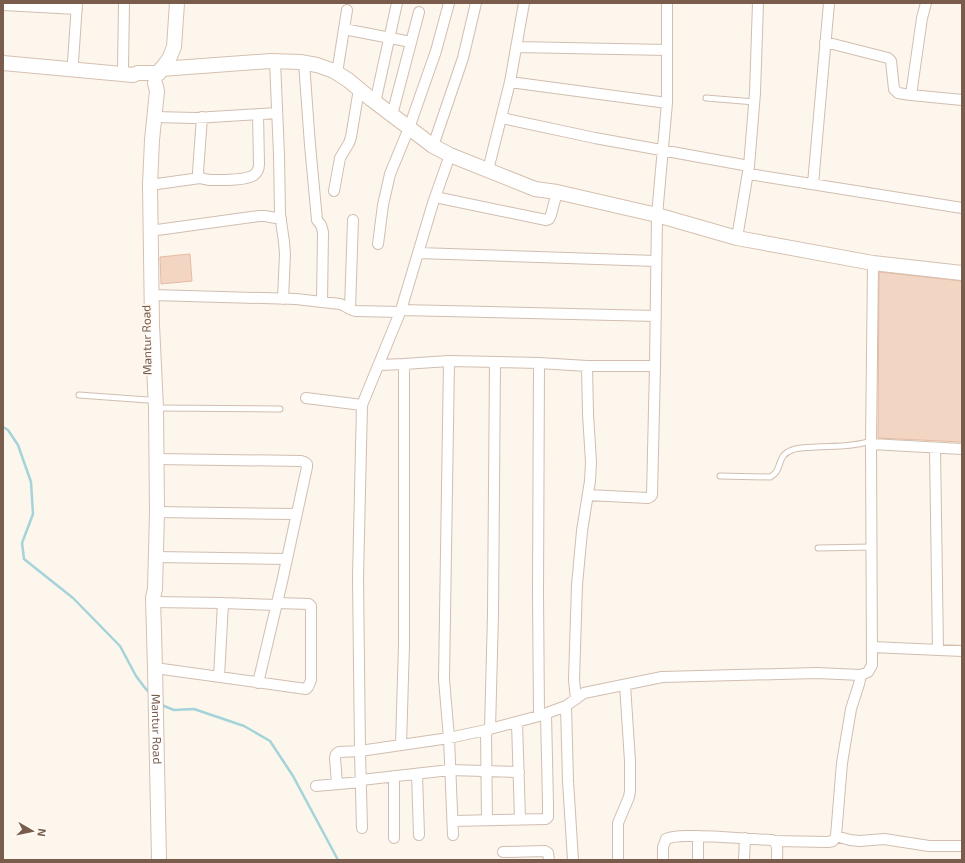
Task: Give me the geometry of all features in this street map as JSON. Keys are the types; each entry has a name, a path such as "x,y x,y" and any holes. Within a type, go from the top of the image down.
{"main road":[{"name":"Mantur Road","path":"159,860 156,674 153,600 155,589 157,512 156,459 144,236 143,162 149,91 169,59 174,48 177,3"},
{"path":"3,55 133,69 138,72 158,75 275,61 317,65 334,71 348,80 433,146 450,155 535,189 556,192 657,215 737,238 874,263 962,273"},
{"path":"3,63 133,75 138,72"},
{"name":"Mantur Road","path":"153,600 150,590 152,295 150,185 158,75"}],"street":[{"path":"123,68 124,3"},
{"path":"376,103 397,3"},
{"path":"378,244 383,205 390,174 409,128 436,51 449,3"},
{"path":"433,146 463,58 476,3"},
{"path":"488,170 510,82 524,3"},
{"path":"588,495 648,498 652,495 657,215 667,103 667,3"},
{"path":"737,238 749,170 755,102 758,3"},
{"path":"813,184 828,3"},
{"path":"911,95 922,18 926,3"},
{"path":"3,5 77,6 73,62"},
{"path":"337,73 347,10"},
{"path":"392,115 419,12"},
{"path":"344,29 411,42"},
{"path":"825,42 888,58 891,61 892,66 894,89 898,93 962,100"},
{"path":"516,47 667,50"},
{"path":"275,61 281,219 285,254 283,299"},
{"path":"304,63 317,220 321,225 323,232 322,302"},
{"path":"510,82 667,103"},
{"path":"334,191 340,158 351,137 359,89"},
{"path":"154,117 202,117 277,113"},
{"path":"150,185 200,178 210,180 246,178 254,175 260,164 258,114"},
{"path":"200,178 198,172 202,117"},
{"path":"502,118 813,184 962,208"},
{"path":"362,828 358,577 362,405 400,311 435,197 450,155"},
{"path":"435,197 546,220 549,219 551,215 556,192"},
{"path":"150,231 259,216 281,219"},
{"path":"350,309 353,220"},
{"path":"418,253 656,261"},
{"path":"337,784 335,758 336,754 339,752 360,752 401,746 488,730 542,715 566,706 584,693 662,677 817,673 861,675 868,672 872,665 871,443 874,263"},
{"path":"152,295 283,299 322,302 340,304 356,311 656,316"},
{"path":"379,365 448,361 539,363 587,366 655,366"},
{"path":"448,361 444,679 449,738 453,835"},
{"path":"487,820 486,772 493,614 495,362"},
{"path":"453,821 546,818 548,815 542,715 538,585 539,363"},
{"path":"401,746 404,644 404,364"},
{"path":"576,699 574,680 577,585 591,462 587,366"},
{"path":"306,398 362,405"},
{"path":"871,443 962,449"},
{"path":"935,448 938,650"},
{"path":"156,459 304,462 307,464 277,604 258,683"},
{"path":"157,512 297,514"},
{"path":"156,557 287,559"},
{"path":"153,600 223,603 309,604 311,606 311,672 310,684 306,689 219,677 156,674"},
{"path":"219,677 223,603"},
{"path":"872,647 962,651"},
{"path":"663,860 663,847 666,839 669,837 698,836 775,841 833,841 836,836 842,763 851,709 860,684 861,675"},
{"path":"618,860 618,823 630,792 630,761 625,685"},
{"path":"566,706 568,781 573,860"},
{"path":"517,722 520,819"},
{"path":"316,786 450,770 519,772"},
{"path":"417,774 419,835"},
{"path":"394,776 394,838"},
{"path":"698,836 698,860"},
{"path":"836,836 860,841 884,838 929,846 962,846"},
{"path":"744,860 745,838"},
{"path":"775,841 776,860"},
{"path":"503,852 545,851 548,853 549,860"}],"lane":[{"path":"706,98 755,102"},
{"path":"78,395 152,404 280,408"},
{"path":"720,476 770,477 778,471 781,459 785,453 791,450 871,443"},
{"path":"818,548 872,547"}],"building":[{"path":"190,254 192,281 161,284 160,257"},
{"path":"879,272 962,281 962,442 878,438"}],"waterway":[{"path":"3,427 8,430 18,445 31,482 33,514 22,543 24,559 73,598 120,646 136,676 150,693"},
{"path":"161,703 164,706 174,710 194,709 244,726 270,741 293,776 338,860"}]}
